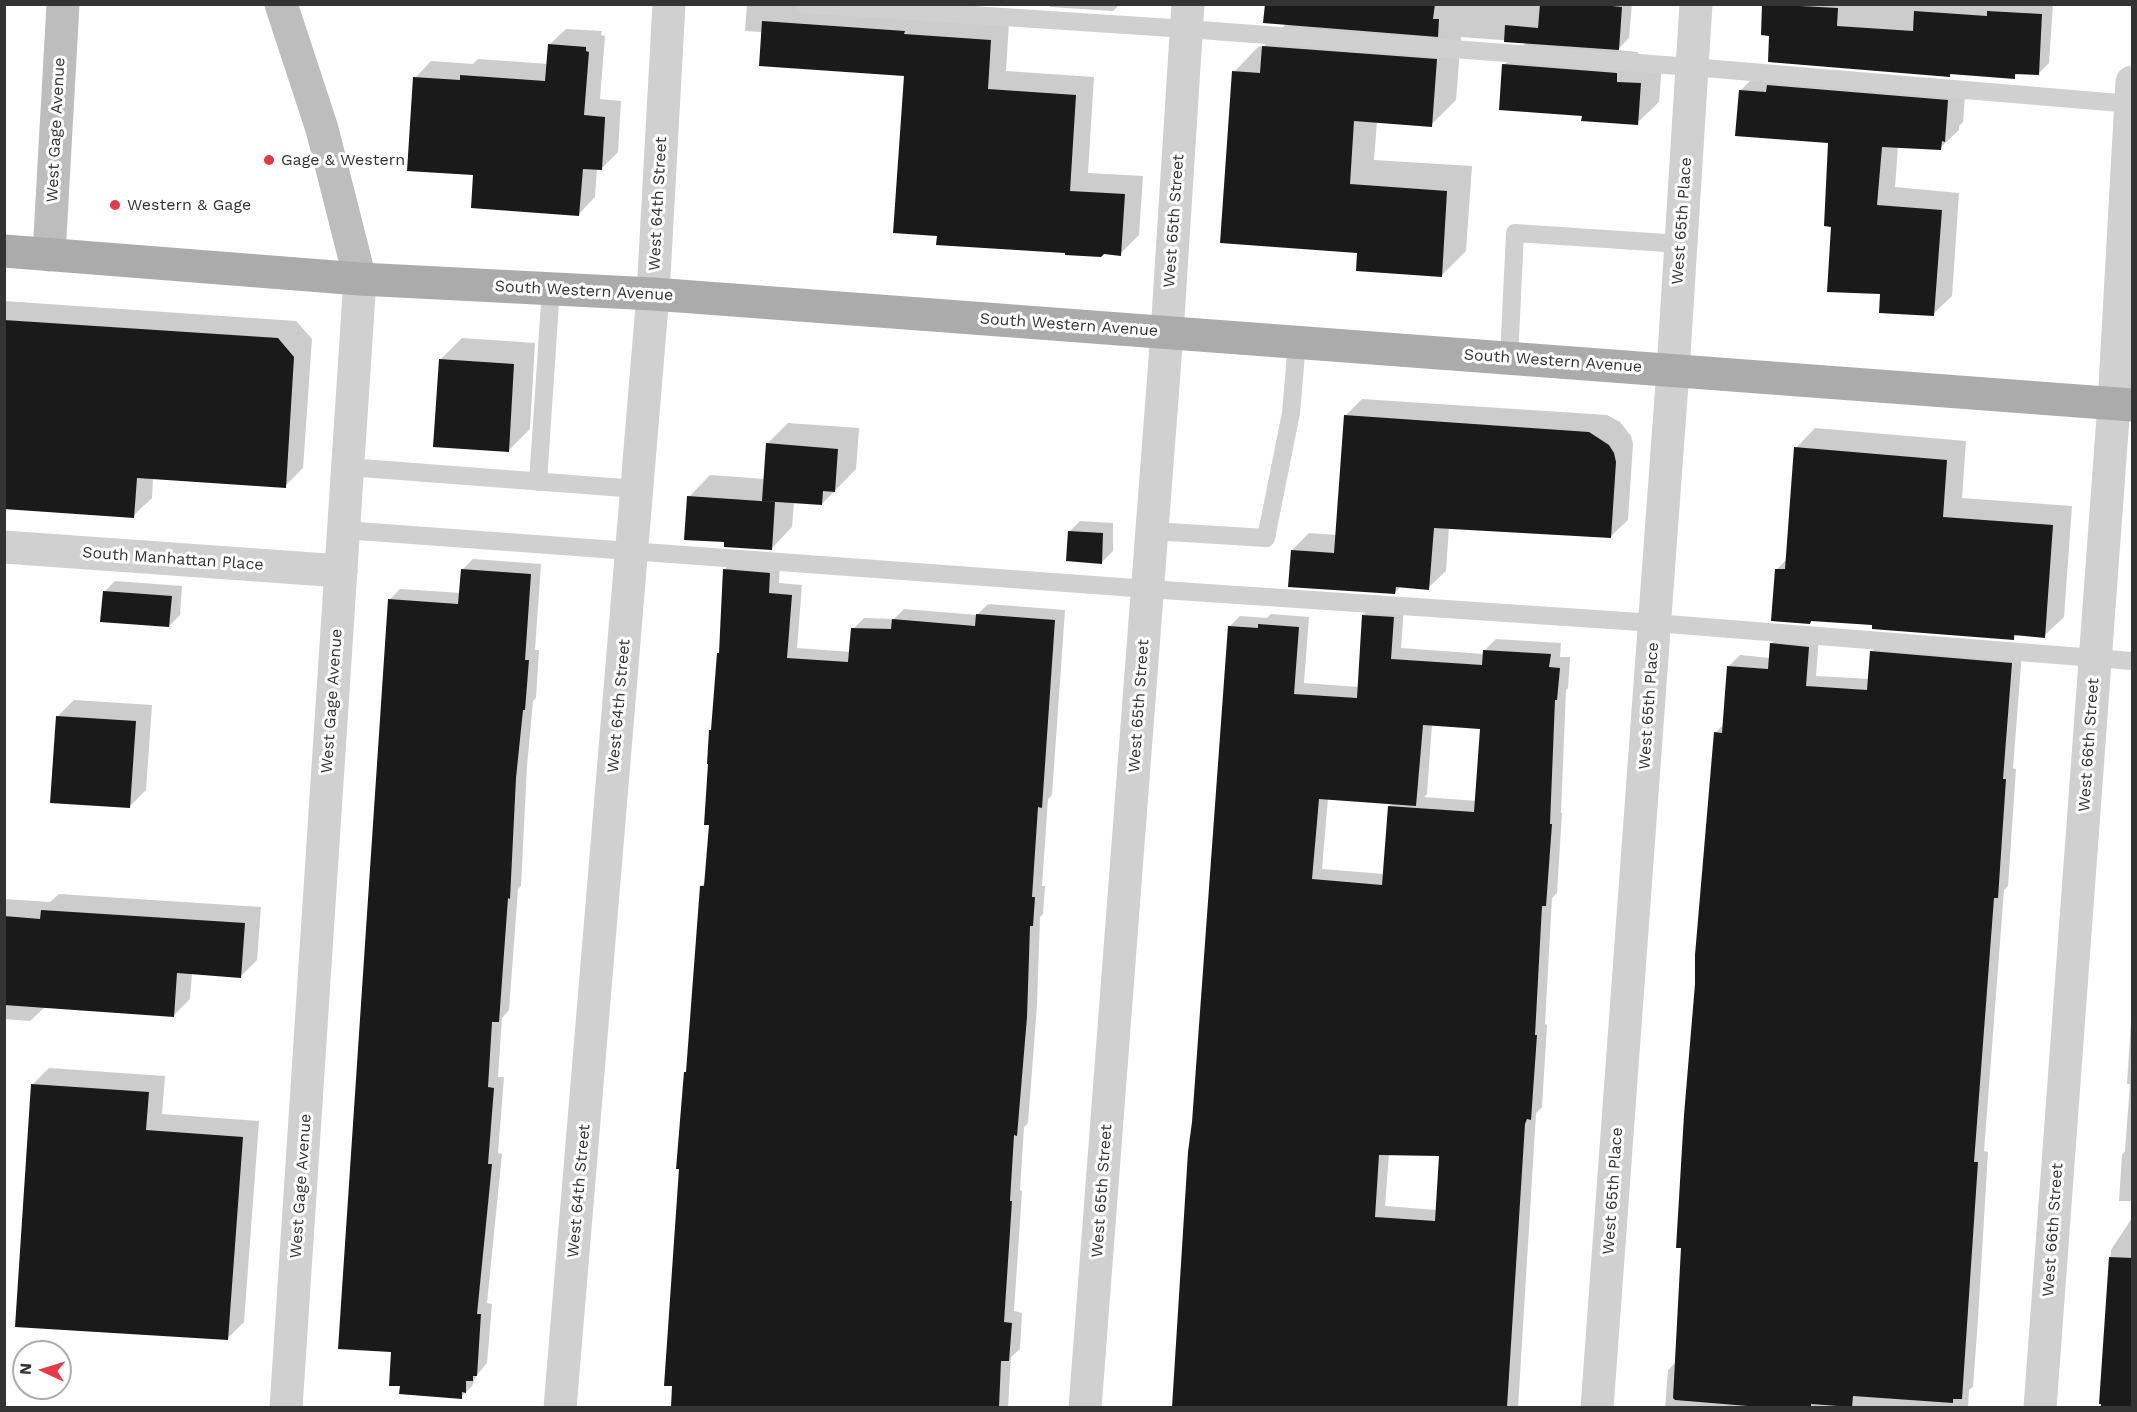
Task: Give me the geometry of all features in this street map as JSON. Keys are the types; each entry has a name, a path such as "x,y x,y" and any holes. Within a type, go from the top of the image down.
{"main road":[{"name":"West Gage Avenue","path":"49,255 63,4"},
{"name":"West Gage Avenue","path":"281,4 322,129 360,279"},
{"name":"South Western Avenue","path":"4,251 360,279 653,294 2123,405"}],"street":[{"name":"West 64th Street","path":"560,1407 653,294 669,4"},
{"name":"West 65th Place","path":"1597,1407 1673,370 1696,4"},
{"name":"West 65th Street","path":"1085,1407 1167,333 1187,17"},
{"name":"West 66th Street","path":"2040,1407 2095,658 2123,405 2132,97"},
{"name":"West Gage Avenue","path":"286,1407 360,279"},
{"name":"South Manhattan Place","path":"4,547 341,571"}],"lane":[{"path":"805,4 1187,17 1692,67 2132,97"},
{"path":"1509,358 1515,233 1681,244"},
{"path":"538,482 550,288"},
{"path":"1152,531 1266,538 1291,413 1297,342"},
{"path":"348,467 637,489"},
{"path":"344,530 1148,589 1655,623 2133,661"}],"building":[{"path":"1265,4 1435,4 1433,19 1439,19 1438,37 1263,23"},
{"path":"1540,4 1612,4 1612,6 1622,7 1619,50 1504,42 1505,25 1538,28"},
{"path":"1762,4 1838,8 1837,26 1913,31 1914,11 1987,16 1987,11 2042,14 2039,75 2015,74 2015,79 1950,74 1950,77 1768,62 1769,36 1761,35"},
{"path":"762,21 905,31 904,34 991,40 988,89 1076,95 1070,191 1125,194 1121,256 1065,255 1065,253 936,245 937,236 893,233 904,76 759,66"},
{"path":"548,44 586,47 586,51 589,52 584,115 605,117 602,170 583,169 579,216 471,208 473,175 407,171 413,77 460,80 460,75 545,81"},
{"path":"1262,46 1437,59 1432,127 1354,121 1350,184 1447,191 1442,277 1356,271 1357,253 1220,243 1232,71 1260,73"},
{"path":"1502,64 1617,73 1617,82 1641,83 1638,125 1581,121 1582,116 1499,110"},
{"path":"1767,85 1948,100 1945,142 1942,141 1941,150 1882,147 1877,205 1942,210 1934,316 1879,313 1880,294 1827,292 1831,227 1824,226 1828,143 1735,136 1739,90 1766,92"},
{"path":"4,320 278,338 294,357 286,488 137,478 134,518 4,509"},
{"path":"439,359 514,364 509,452 433,447"},
{"path":"1344,415 1589,432 1609,445 1616,462 1611,538 1434,528 1429,590 1396,587 1395,594 1288,587 1291,550 1334,553"},
{"path":"766,443 838,449 835,492 823,491 822,505 762,501"},
{"path":"1794,447 1947,460 1943,517 2053,525 2045,638 2014,635 2014,640 1872,629 1872,625 1771,621 1775,569 1785,569"},
{"path":"687,496 775,502 772,550 724,547 724,542 684,540"},
{"path":"1068,531 1103,533 1102,564 1066,561"},
{"path":"461,569 531,574 525,660 529,660 516,778 510,899 508,898 499,1022 492,1022 488,1087 494,1088 488,1164 492,1164 477,1314 481,1314 477,1376 473,1376 473,1381 466,1381 466,1393 462,1392 462,1399 399,1394 400,1386 389,1386 391,1352 338,1349 388,599 458,604"},
{"path":"723,569 770,573 769,593 792,595 787,658 848,662 851,628 891,629 892,619 975,626 976,614 1055,620 1042,808 1038,807 1027,1017 1017,1136 1014,1135 1004,1322 1012,1323 1009,1361 1001,1361 999,1407 671,1407 672,1386 664,1386 679,1169 676,1169 700,886 704,886 709,825 704,825 707,764 717,653 719,653"},
{"path":"103,591 172,596 169,627 100,622"},
{"path":"1362,615 1394,617 1391,659 1482,665 1483,650 1551,654 1549,667 1560,668 1557,700 1555,700 1550,824 1552,824 1546,906 1542,906 1531,1120 1527,1119 1525,1124 1507,1407 1172,1407 1188,1152 1228,626 1258,628 1258,624 1299,627 1294,694 1357,698","holes":["1423,725 1480,729 1474,812 1388,806 1382,885 1312,879 1319,799 1416,806","1379,1155 1439,1156 1435,1221 1375,1217"]},
{"path":"1770,643 1809,647 1806,686 1867,690 1870,651 2012,663 2003,779 2006,779 1998,898 1994,898 1974,1162 1978,1162 1962,1399 1953,1399 1953,1403 1853,1396 1852,1407 1811,1404 1811,1407 1760,1407 1673,1398 1681,1248 1676,1248 1684,1115 1714,732 1722,733 1727,666 1768,669"},
{"path":"56,716 136,721 130,808 50,803"},
{"path":"41,910 245,923 241,978 177,973 174,1017 4,1005 4,916 40,919"},
{"path":"31,1084 149,1092 146,1130 243,1137 228,1340 15,1327"},
{"path":"2109,1257 2133,1258 2133,1407 2101,1407 2099,1404"}],"place":[{"name":"Gage & Western","path":"269,160"},
{"name":"Western & Gage","path":"115,205"}]}
